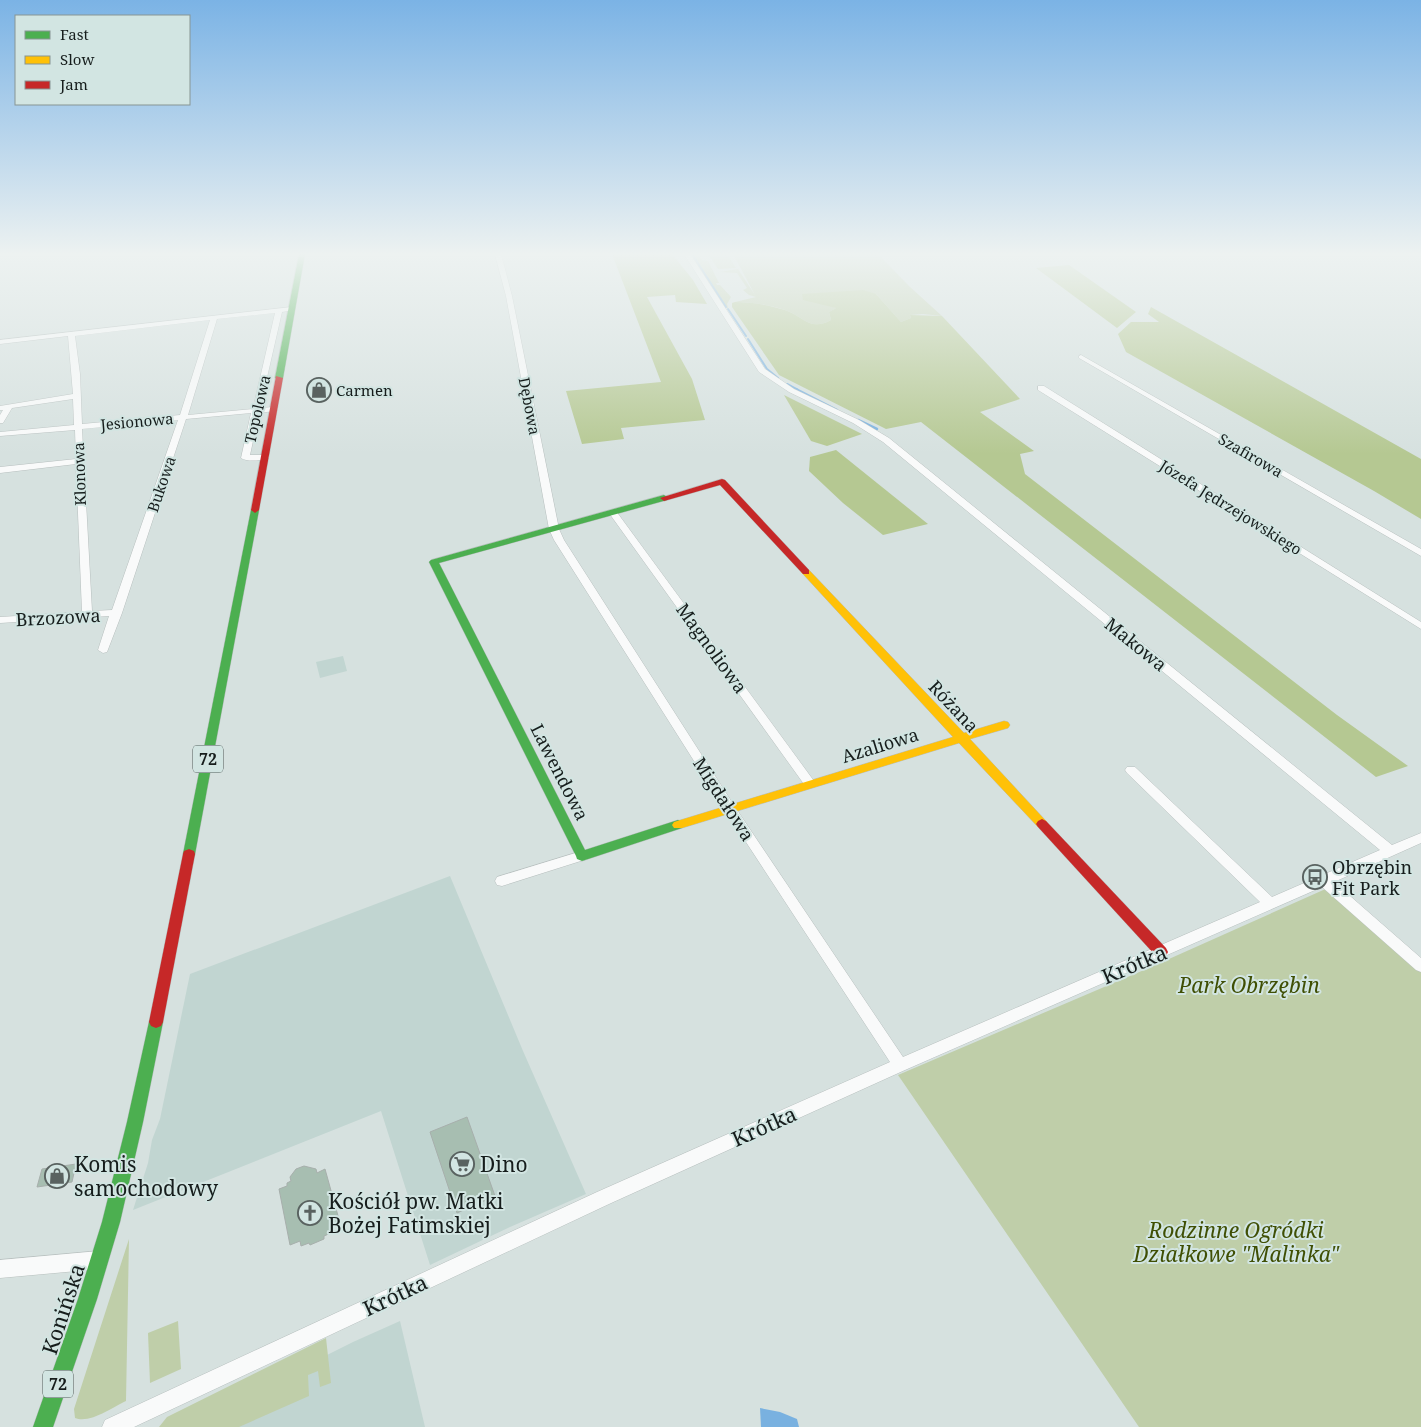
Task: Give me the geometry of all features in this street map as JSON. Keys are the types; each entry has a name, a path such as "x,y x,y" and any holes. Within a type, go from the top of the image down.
{"street":[{"path":"2,341 182,321"},
{"name":"Bukowa","path":"103,650 183,417 213,321"},
{"name":"Topolowa","path":"265,457 245,458 277,321"},
{"name":"72","path":"99,1260 119,1192 157,1024 290,321"},
{"name":"Dębowa","path":"514,321 554,529"},
{"name":"Makowa","path":"734,321 746,338 762,370 774,380 880,436 1391,852"},
{"name":"Klonowa","path":"71,333 78,427 86,615"},
{"name":"Szafirowa","path":"1082,357 1421,553"},
{"name":"Józefa Jędrzejowskiego","path":"1041,388 1421,626"},
{"path":"0,408 76,396"},
{"path":"0,421 9,407"},
{"name":"Jesionowa","path":"0,434 274,409"},
{"path":"840,423 849,419"},
{"path":"0,470 78,461"},
{"name":"Różana","path":"613,513 722,482 1161,952"},
{"path":"554,529 613,513"},
{"name":"Magnoliowa","path":"613,513 810,784"},
{"name":"Lawendowa","path":"554,529 434,562 582,856"},
{"name":"Migdałowa","path":"554,529 559,540 731,810 900,1065"},
{"name":"Brzozowa","path":"0,620 117,613"},
{"name":"Azaliowa","path":"731,810 1004,725"},
{"path":"1131,770 1271,904"},
{"path":"502,882 731,810"},
{"name":"Krótka","path":"112,1427 602,1198 900,1065 1421,838"},
{"path":"1324,881 1421,966"},
{"path":"0,1270 99,1260"},
{"name":"Konińska","path":"43,1427 99,1260"}],"shaded area":[{"path":"343,656 347,671 320,678 316,662"},
{"path":"450,876 523,1051 586,1194 430,1265 381,1111 133,1210 148,1163 152,1140 160,1119 190,974"},
{"path":"400,1321 425,1427 183,1427 353,1342"}],"green space":[{"path":"637,321 660,321 692,379 705,420 621,428 624,439 582,444 566,391 661,382"},
{"path":"741,321 804,321 812,324 830,321 946,321 1020,399 980,412 1034,451 1020,454 1025,474 1337,715 1408,766 1376,777 921,422 886,429 779,375"},
{"path":"804,321 830,321 817,324"},
{"path":"1107,321 1126,321 1117,328"},
{"path":"1157,321 1175,321 1421,459 1421,519 1126,352 1118,334 1131,322 1159,322"},
{"path":"784,395 862,434 827,446 811,441"},
{"path":"836,450 928,524 883,535 843,503 809,471 810,457"},
{"name":"Rodzinne Ogródki Działkowe \"Malinka\"","path":"1330,887 1421,966 1421,1427 1139,1427 898,1075 1151,967"},
{"path":"129,1239 126,1401 94,1417 87,1419 75,1418 74,1409"},
{"path":"178,1321 181,1369 150,1383 148,1333"},
{"path":"326,1338 331,1383 320,1387 318,1371 308,1375 309,1396 239,1427 159,1427 167,1417"}],"water":[{"path":"760,1408 780,1412 797,1419 799,1427 761,1427"}],"building":[{"name":"Dino","path":"467,1117 495,1196 457,1213 430,1132"},
{"name":"Komis samochodowy","path":"76,1164 72,1182 37,1187 42,1169"},
{"name":"Kościół pw. Matki Bożej Fatimskiej","path":"304,1166 316,1169 317,1173 325,1169 340,1223 330,1228 331,1233 324,1236 324,1239 310,1245 309,1243 301,1246 300,1241 290,1245 279,1189 287,1186 287,1183 291,1181 290,1177 296,1169"}],"waterway":[{"path":"736,321 746,336"},
{"path":"748,339 767,369 778,378"},
{"path":"787,384 798,390"},
{"path":"796,389 837,410"},
{"path":"858,420 877,429"}],"traffic: fast":[{"path":"279,378 290,321"},
{"path":"664,498 434,562 582,856 678,825"},
{"path":"189,854 255,510"},
{"path":"43,1427 104,1248 124,1172 156,1022"}],"traffic: slow":[{"path":"806,572 1042,824"},
{"path":"678,825 1004,725"}],"traffic: jam":[{"path":"255,510 279,378"},
{"path":"664,498 722,482 806,572"},
{"path":"1042,824 1161,952"},
{"path":"156,1022 189,854"}],"place":[{"name":"Carmen","path":"319,390"},
{"name":"Obrzębin Fit Park","path":"1315,877"},
{"name":"Dino","path":"462,1164"},
{"name":"Komis samochodowy","path":"57,1176"},
{"name":"Kościół pw. Matki Bożej Fatimskiej","path":"310,1213"}],"park label":[{"name":"Park Obrzębin","path":"1249,985"}]}
